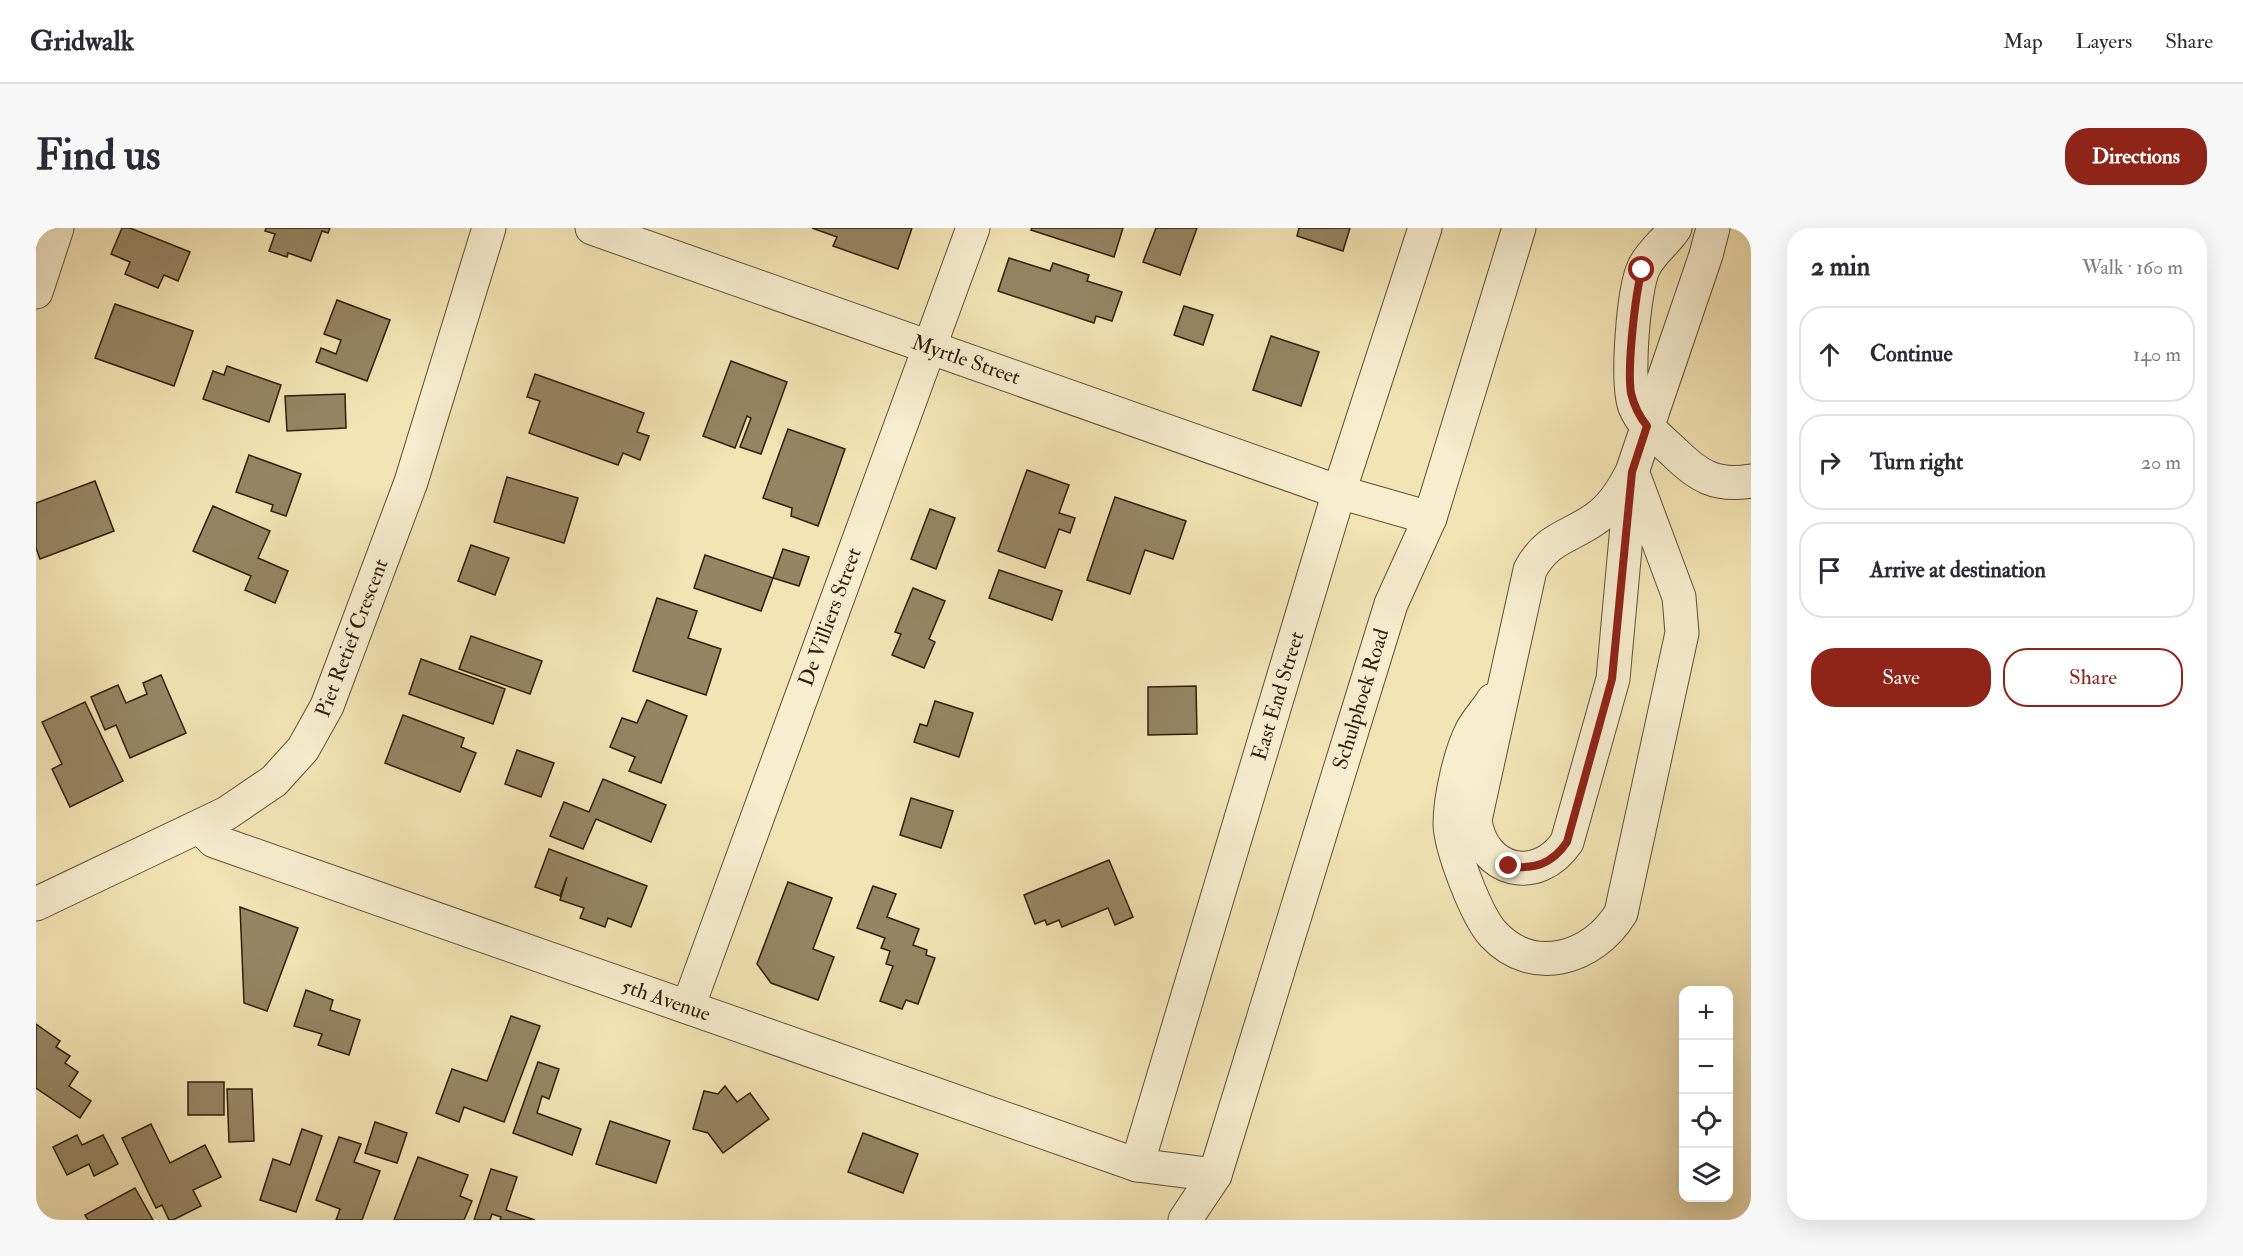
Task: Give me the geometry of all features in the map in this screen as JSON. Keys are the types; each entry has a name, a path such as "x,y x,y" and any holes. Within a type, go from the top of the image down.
{"street":[{"path":"36,292 57,228"},
{"name":"Piet Retief Crescent","path":"36,904 227,813 274,781 290,766 317,729 411,482 489,228"},
{"name":"Myrtle Street","path":"592,228 1339,492 1430,518"},
{"name":"De Villiers Street","path":"688,1007 973,228"},
{"name":"East End Street","path":"1137,1165 1339,492 1425,228"},
{"name":"Schulphoek Road","path":"1185,1220 1215,1175 1391,604 1430,518 1519,228"},
{"path":"1675,228 1648,258 1638,284 1630,384 1635,407 1647,426 1695,473 1722,482 1751,481"},
{"path":"1632,472 1612,679 1567,842 1559,853 1536,867 1516,867 1498,861 1481,844 1477,832 1477,808 1530,570 1536,559 1555,540 1583,527 1605,511 1624,489 1632,472 1713,228"},
{"path":"1508,669 1500,688 1465,746 1451,810 1453,846 1483,922 1494,935 1506,945 1538,957 1571,955 1600,940 1620,914 1682,633 1679,597 1632,472"},
{"name":"5th Avenue","path":"200,827 214,841 1137,1165 1215,1175"}],"building":[{"path":"122,228 130,228 190,252 178,281 164,275 158,288 125,274 130,262 111,254"},
{"path":"266,228 330,228 328,233 322,231 311,261 288,253 287,257 269,251 275,234 265,231"},
{"path":"812,228 912,228 898,269 833,246 837,237"},
{"path":"1032,228 1123,228 1114,257 1031,230"},
{"path":"1156,228 1197,228 1180,275 1143,262"},
{"path":"1299,228 1350,228 1343,251 1297,236"},
{"path":"1009,258 1050,271 1053,263 1089,275 1087,281 1122,292 1112,321 1096,316 1094,323 998,291"},
{"path":"337,300 390,320 367,381 316,362 321,348 336,354 341,340 324,334"},
{"path":"115,304 193,331 174,386 95,358"},
{"path":"1184,306 1213,315 1203,345 1174,335"},
{"path":"1271,336 1319,352 1301,406 1253,390"},
{"path":"731,361 787,382 761,454 740,447 751,418 747,416 735,448 703,436"},
{"path":"227,366 281,385 269,422 203,399 213,371 224,375"},
{"path":"535,374 644,413 637,432 649,436 640,460 623,453 618,465 529,433 540,401 527,397"},
{"path":"345,394 346,428 287,431 285,396"},
{"path":"788,429 845,449 818,526 791,516 792,508 763,498"},
{"path":"249,455 301,474 286,516 271,511 273,505 236,492"},
{"path":"1027,470 1069,485 1059,513 1075,518 1070,533 1059,529 1045,568 998,551"},
{"path":"507,477 578,498 564,543 494,522"},
{"path":"95,481 114,531 40,559 36,548 36,503"},
{"path":"1115,497 1186,521 1173,559 1145,550 1130,594 1087,580"},
{"path":"213,506 270,531 258,558 288,571 275,603 245,590 251,576 193,551"},
{"path":"930,509 955,518 936,569 911,559"},
{"path":"471,545 509,558 495,595 458,581"},
{"path":"783,549 809,557 799,586 773,578"},
{"path":"705,555 773,578 761,611 694,588"},
{"path":"999,570 1062,591 1052,620 989,598"},
{"path":"913,588 945,601 929,639 935,642 924,668 892,655 901,634 895,632"},
{"path":"657,598 697,611 688,638 721,649 706,695 633,671"},
{"path":"471,636 542,661 530,694 459,669"},
{"path":"421,659 505,689 493,724 409,694"},
{"path":"161,675 186,733 130,758 116,725 105,730 91,697 118,685 126,703 147,694 143,683"},
{"path":"1196,686 1197,734 1148,735 1148,687"},
{"path":"647,700 687,716 661,783 629,771 635,757 610,747 622,718 637,723"},
{"path":"935,701 973,713 959,757 914,742 920,724 927,726"},
{"path":"85,702 123,781 70,807 52,769 62,764 42,722"},
{"path":"403,715 464,738 461,747 476,753 460,792 385,763"},
{"path":"517,750 554,763 541,797 505,784"},
{"path":"603,779 666,805 651,842 596,819 583,849 550,836 564,802 589,812"},
{"path":"911,798 953,811 941,848 900,835"},
{"path":"549,849 647,886 631,927 608,918 605,927 580,918 584,908 560,900 567,877 560,896 535,887"},
{"path":"1109,860 1133,917 1115,925 1108,908 1062,927 1059,920 1047,925 1045,920 1035,924 1024,895"},
{"path":"788,882 832,898 813,949 834,957 818,1000 771,983 757,964"},
{"path":"873,886 896,894 887,917 919,929 913,945 927,950 926,955 935,958 918,1004 906,1000 902,1009 880,1001 893,966 886,964 890,951 881,948 885,938 857,928"},
{"path":"240,907 298,928 267,1011 244,1003"},
{"path":"306,990 333,1000 330,1010 360,1020 349,1055 318,1045 322,1034 294,1026"},
{"path":"511,1016 540,1026 504,1122 464,1107 459,1122 436,1113 452,1069 487,1081"},
{"path":"36,1024 60,1041 56,1047 70,1056 65,1063 78,1072 69,1086 91,1101 80,1118 36,1088"},
{"path":"538,1062 559,1069 549,1099 542,1096 537,1113 581,1129 572,1155 513,1133"},
{"path":"188,1082 224,1082 224,1115 188,1115"},
{"path":"725,1086 737,1102 750,1093 769,1119 723,1153 708,1133 693,1129 704,1091 718,1094"},
{"path":"227,1089 252,1089 254,1141 229,1142"},
{"path":"610,1121 670,1141 656,1183 596,1164"},
{"path":"375,1122 407,1133 397,1163 365,1153"},
{"path":"151,1124 170,1163 205,1145 221,1177 193,1190 201,1206 173,1220 169,1220 162,1205 156,1208 122,1138"},
{"path":"302,1129 322,1136 296,1212 260,1200 273,1159 290,1165"},
{"path":"863,1133 918,1154 903,1193 848,1172"},
{"path":"77,1135 82,1145 103,1135 118,1164 94,1176 89,1164 67,1175 53,1147"},
{"path":"339,1137 361,1144 354,1162 380,1171 362,1220 336,1220 340,1209 316,1200"},
{"path":"418,1157 468,1175 460,1196 472,1201 464,1220 394,1220"},
{"path":"491,1169 517,1177 506,1210 535,1220 500,1220 501,1217 492,1214 490,1220 474,1220"},
{"path":"135,1188 153,1220 88,1220 85,1215"}],"route":[{"path":"1509,866 1536,867 1559,853 1567,842 1612,679 1632,472 1647,426 1635,407 1630,384 1636,299 1642,270"}]}
